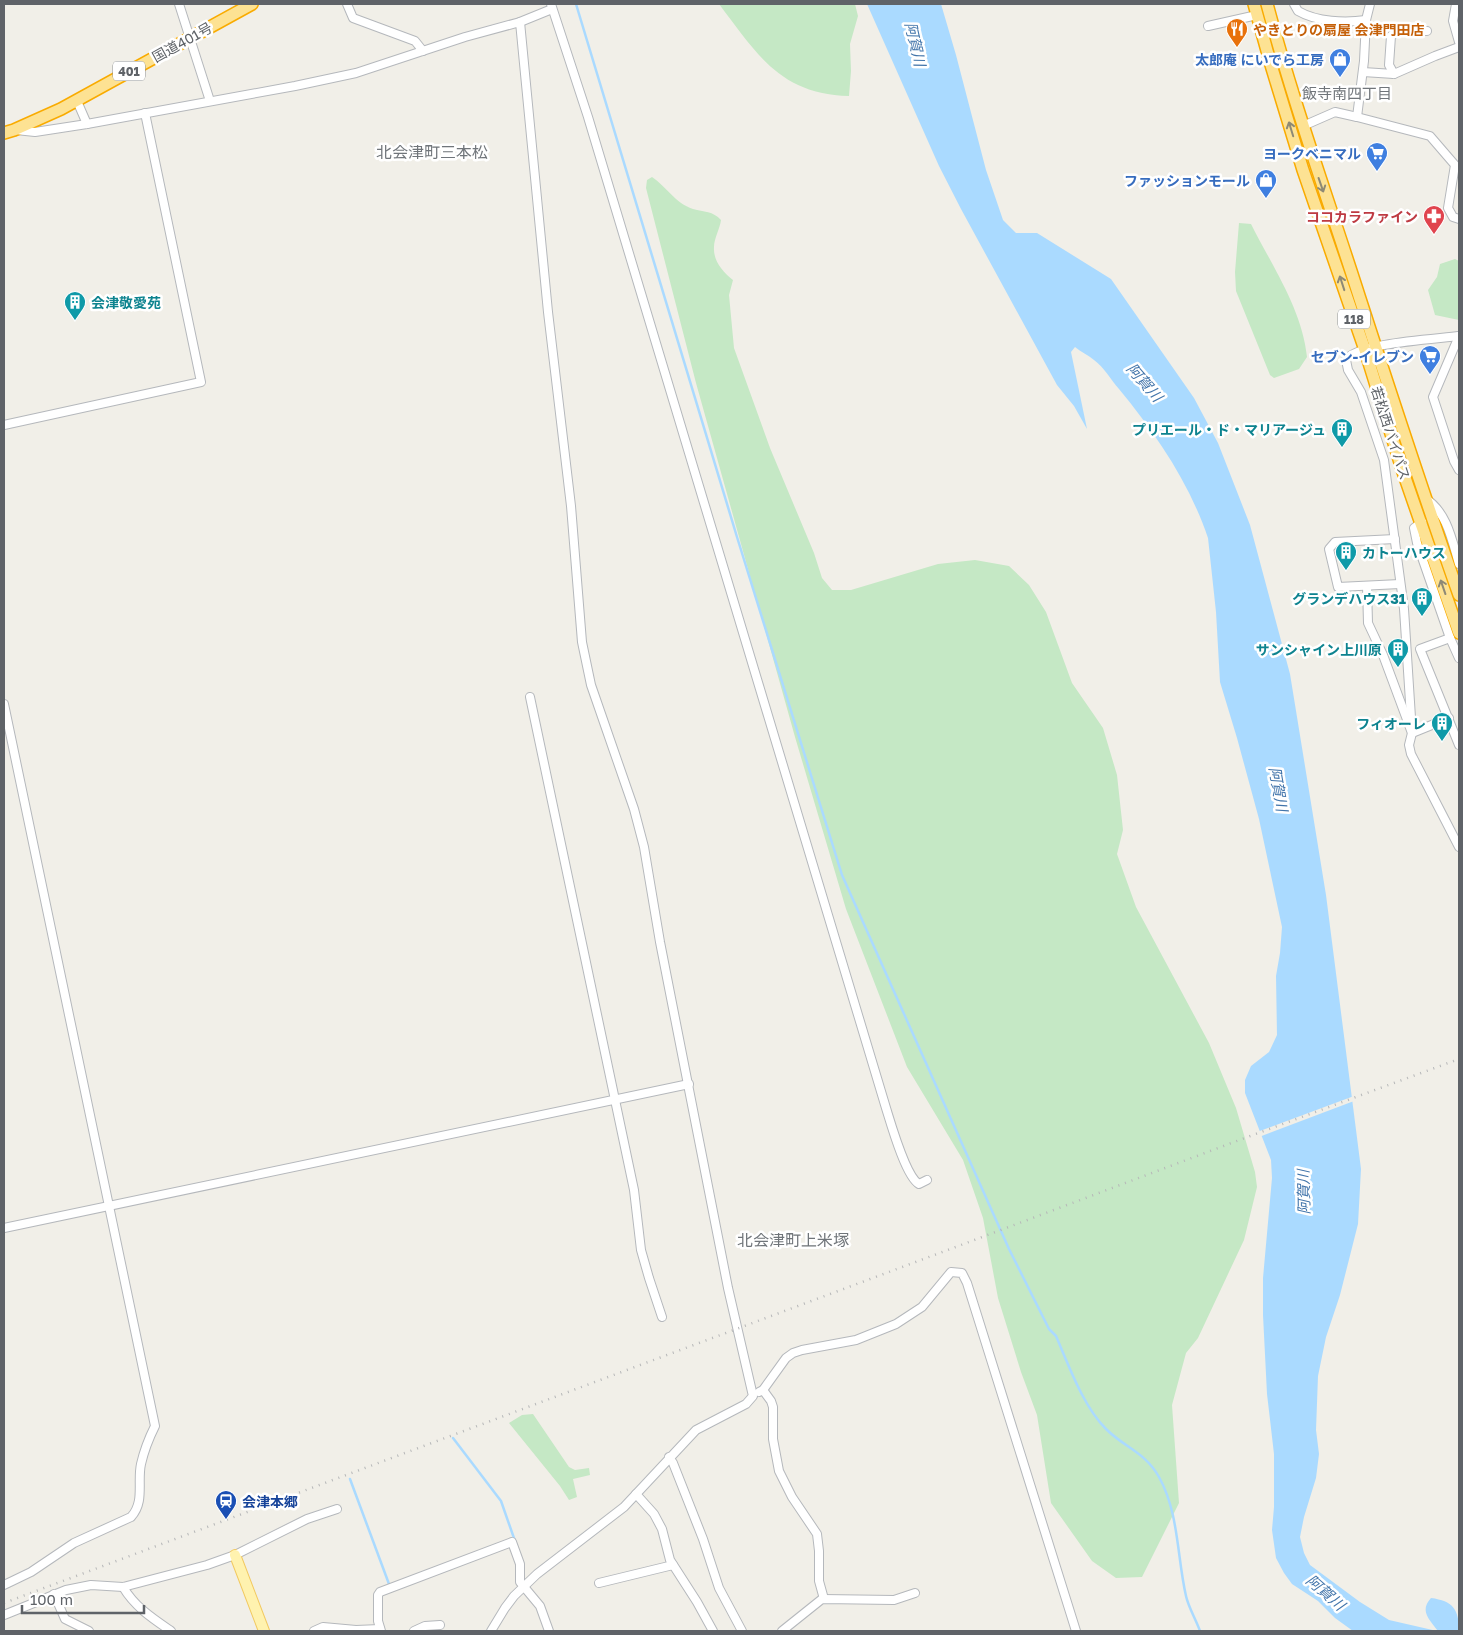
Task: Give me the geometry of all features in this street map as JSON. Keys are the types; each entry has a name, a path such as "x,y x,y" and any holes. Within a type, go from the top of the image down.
{"highway":[{"name":"国道401号","path":"9,132 77,101 252,4"},
{"name":"若松西バイパス","path":"1267,4 1282,62 1371,348 1402,469 1422,522 1455,635"},
{"name":"若松西バイパス","path":"1256,10 1303,170 1371,348 1459,595"}],"main road":[{"path":"235,1555 264,1631"}],"street":[{"path":"179,4 210,101"},
{"path":"347,4 353,18 415,41 423,51"},
{"path":"1294,4 1298,11 1316,18 1346,22 1366,20"},
{"path":"1357,117 1363,72 1366,20 1370,4"},
{"path":"1456,4 1453,21 1459,42"},
{"path":"9,132 35,132 87,124 356,73 465,37 520,22 551,6 599,152 886,1108 914,1182 918,1184 927,1180"},
{"path":"1208,26 1256,10"},
{"path":"520,22 570,506 582,642 590,685 634,809 644,847 660,942 728,1288 753,1396"},
{"path":"1394,74 1389,65 1391,36 1398,32 1426,31"},
{"path":"1363,72 1394,74 1459,47"},
{"path":"77,101 87,124"},
{"path":"1303,126 1334,112 1430,136 1455,165 1448,208 1453,217 1459,219"},
{"path":"4,425 201,382 145,113"},
{"path":"1459,336 1371,348 1349,355 1346,360 1347,366 1361,392 1384,460 1404,608 1412,733 1409,745 1411,754 1459,848"},
{"path":"1459,336 1433,397 1454,461 1459,470"},
{"path":"1425,498 1437,508 1451,537 1459,564"},
{"path":"1451,537 1459,535"},
{"path":"1395,539 1334,542 1329,549 1338,587 1400,584"},
{"path":"1367,586 1368,623 1383,654 1412,733"},
{"path":"1407,652 1420,649 1455,635 1459,658"},
{"path":"1420,649 1459,744"},
{"path":"530,697 615,1099 636,1205 641,1250 662,1318"},
{"path":"4,704 155,1426 140,1466 139,1503 136,1511 130,1516 74,1543 31,1572 4,1584"},
{"path":"1412,733 1448,718"},
{"path":"4,1228 689,1084"},
{"path":"491,1631 505,1608 537,1574 624,1506 696,1430 746,1404 753,1396 763,1390 786,1358 802,1350 851,1341 878,1332 911,1315 922,1307 951,1272 962,1273 967,1284 1076,1631"},
{"path":"763,1390 773,1407 773,1439 778,1471 817,1534 819,1581 824,1599"},
{"path":"669,1457 704,1539 719,1588 742,1631"},
{"path":"636,1494 654,1514 662,1529 673,1565 713,1631"},
{"path":"4,1615 66,1590 91,1585 123,1587 207,1565 235,1555 307,1519 337,1509"},
{"path":"314,1631 323,1627 380,1630 378,1595 380,1592 512,1542 520,1564 520,1582 523,1588 540,1606 549,1631"},
{"path":"599,1583 673,1565"},
{"path":"123,1587 139,1609 171,1631"},
{"path":"782,1631 824,1599 894,1600 915,1593"},
{"path":"54,1594 66,1619 89,1631"},
{"path":"414,1631 426,1626 440,1625"}],"green space":[{"path":"719,4 855,4 858,16 850,44 851,71 849,96 825,94 805,88 772,68 759,55"},
{"path":"652,177 681,203 693,209 712,213 721,220 714,252 719,266 733,280 729,295 734,348 770,448 814,553 822,578 832,590 851,590 938,564 975,560 1009,566 1029,585 1046,612 1072,683 1103,728 1117,775 1123,830 1117,854 1136,907 1209,1043 1236,1108 1255,1172 1257,1187 1244,1240 1198,1338 1186,1353 1172,1405 1179,1503 1142,1577 1116,1578 1092,1561 1051,1503 1037,1415 1021,1372 998,1298 983,1218 963,1160 907,1067 846,909 795,737 696,383 646,188 647,180"},
{"path":"1239,223 1251,224 1293,305 1304,339 1307,357 1299,369 1274,378 1270,375 1236,291 1235,272"},
{"path":"1455,259 1459,261 1459,320 1435,315 1428,290 1437,277 1440,264"},
{"path":"533,1414 569,1467 575,1470 589,1468 590,1475 573,1479 577,1497 569,1500 560,1486 509,1423 522,1415"}],"water":[{"name":"阿賀川","path":"867,4 941,4 986,170 1003,220 1016,233 1037,233 1111,279 1194,398 1218,443 1250,525 1290,674 1326,895 1361,1169 1358,1224 1340,1295 1326,1337 1318,1376 1316,1430 1319,1454 1316,1478 1300,1537 1304,1553 1310,1565 1360,1602 1389,1620 1437,1631 1353,1631 1335,1618 1318,1601 1292,1584 1276,1558 1272,1530 1274,1454 1267,1394 1263,1315 1263,1278 1272,1178 1271,1160 1245,1093 1245,1080 1251,1066 1269,1052 1277,1035 1276,976 1282,927 1259,819 1220,682 1216,612 1208,538 1191,497 1170,459 1146,423 1101,366 1075,347 1071,352 1087,429 1074,406 1057,385 939,166"},
{"path":"1431,1598 1445,1601 1453,1607 1458,1617 1459,1631 1438,1631 1429,1619 1426,1611"}],"pier":[{"path":"1354,1096 1354,1101 1259,1137 1257,1132"}],"waterway":[{"path":"576,4 737,537 842,875 1009,1249 1049,1329 1056,1336 1071,1373 1098,1420 1106,1429 1147,1462 1159,1477 1166,1491 1177,1535 1187,1600 1200,1631"},
{"path":"453,1438 501,1501 515,1541"},
{"path":"350,1479 389,1584"}],"railway":[{"path":"4,1603 1459,1059"}],"place":[{"name":"やきとりの扇屋 会津門田店","path":"1237,48"},
{"name":"太郎庵 にいでら工房","path":"1340,78"},
{"name":"ヨークベニマル","path":"1377,172"},
{"name":"ファッションモール","path":"1266,199"},
{"name":"ココカラファイン","path":"1434,235"},
{"name":"会津敬愛苑","path":"75,321"},
{"name":"セブン-イレブン","path":"1430,375"},
{"name":"プリエール・ド・マリアージュ","path":"1342,448"},
{"name":"カトーハウス","path":"1346,571"},
{"name":"グランデハウス31","path":"1422,617"},
{"name":"サンシャイン上川原","path":"1398,668"},
{"name":"フィオーレ","path":"1442,742"},
{"name":"会津本郷","path":"226,1520"}],"district":[{"name":"飯寺南四丁目","path":"1347,93"},
{"name":"北会津町三本松","path":"432,152"},
{"name":"北会津町上米塚","path":"793,1240"}]}
